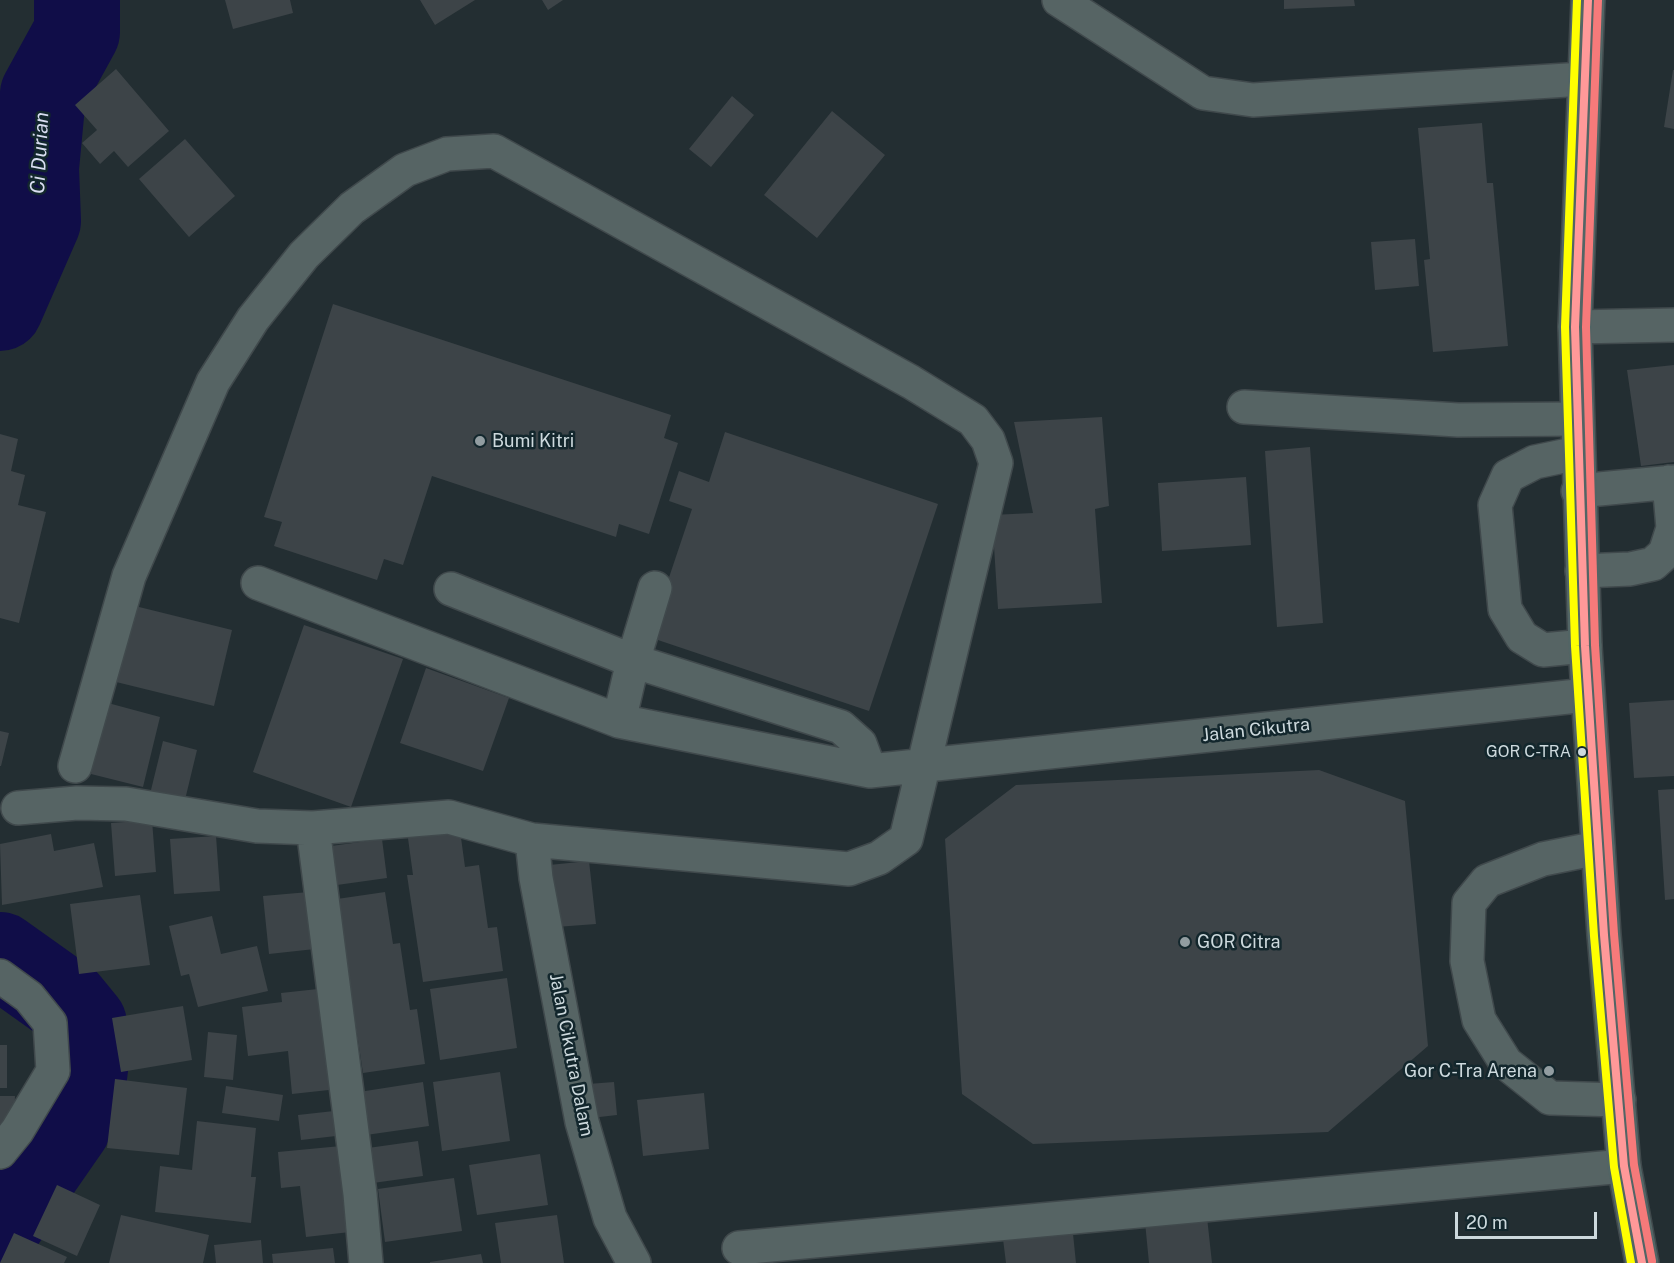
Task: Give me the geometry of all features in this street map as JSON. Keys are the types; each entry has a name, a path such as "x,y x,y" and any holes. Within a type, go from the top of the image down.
{"main road":[{"path":"1588,0 1583,79 1575,327 1578,491 1587,695 1618,1100 1624,1166 1642,1263"}],"street":[{"path":"1059,0 1203,93 1253,100 1583,79"},
{"path":"18,808 77,803 126,804 257,826 313,828 449,817 532,840 849,869 879,858 906,839 996,463 988,440 973,420 911,382 494,152 447,154 405,170 344,216 304,255 253,319 213,382 129,576 75,766"},
{"path":"1575,327 1674,325"},
{"path":"1244,407 1458,420 1576,419"},
{"path":"1578,453 1535,462 1508,476 1495,505 1504,609 1521,636 1543,650 1585,646"},
{"path":"1578,491 1672,482 1673,528 1665,553 1653,564 1630,569 1582,571"},
{"name":"Jalan Cikutra","path":"258,583 619,721 870,771 1587,695"},
{"path":"619,721 633,661 655,588"},
{"path":"451,589 633,661 841,727 860,744 870,771"},
{"path":"313,828 360,1194 366,1263"},
{"name":"Jalan Cikutra Dalam","path":"532,840 536,878 582,1122 610,1218 634,1263"},
{"path":"1598,848 1543,859 1487,881 1469,903 1467,961 1479,1020 1506,1063 1550,1098 1618,1100"},
{"path":"0,976 29,997 50,1023 53,1071 17,1131 0,1152"},
{"path":"740,1248 1624,1166"}],"building":[{"path":"225,0 290,0 293,13 233,29"},
{"path":"420,0 475,0 435,25"},
{"path":"542,0 563,0 548,10"},
{"path":"1284,0 1354,0 1355,6 1284,9"},
{"path":"116,69 169,131 128,167 114,151 100,164 82,143 97,130 75,105"},
{"path":"1674,70 1674,129 1664,127"},
{"path":"732,96 754,115 711,167 689,149"},
{"path":"832,111 885,155 817,238 764,195"},
{"path":"1482,123 1487,183 1493,183 1508,346 1433,352 1424,260 1430,259 1418,128"},
{"path":"185,139 235,196 189,237 139,179"},
{"path":"1415,239 1419,286 1375,290 1371,242"},
{"name":"Bumi Kitri","path":"333,304 671,415 664,438 678,443 649,534 619,524 616,537 432,476 403,565 384,559 377,580 274,546 282,522 264,517"},
{"path":"1674,365 1674,462 1641,466 1627,370"},
{"path":"1102,417 1109,506 1095,509 1102,603 998,609 992,515 1033,513 1014,422"},
{"path":"725,432 938,504 869,711 649,637 692,509 669,501 679,471 709,482"},
{"path":"0,434 18,439 11,471 25,475 18,505 46,512 19,623 0,618"},
{"path":"1310,447 1323,623 1277,627 1265,451"},
{"path":"1246,477 1251,545 1162,551 1158,483"},
{"path":"127,604 232,630 214,706 108,680"},
{"path":"304,625 403,659 351,807 253,772"},
{"path":"426,668 509,698 483,771 400,743"},
{"path":"1674,700 1674,776 1634,778 1629,703"},
{"path":"108,703 160,717 143,787 91,774"},
{"path":"0,731 9,733 1,766 0,766"},
{"path":"163,741 197,750 184,804 150,794"},
{"name":"GOR Citra","path":"1319,770 1405,801 1428,1046 1328,1132 1033,1144 962,1094 945,839 1016,785"},
{"path":"1674,789 1674,899 1665,900 1658,790"},
{"path":"152,820 156,872 115,876 111,823"},
{"path":"459,823 465,867 479,865 488,928 497,927 503,971 423,982 407,875 413,875 407,831"},
{"path":"51,834 54,851 94,843 103,887 2,905 0,844"},
{"path":"216,836 220,891 174,894 170,839"},
{"path":"382,839 387,878 337,885 331,846"},
{"path":"589,861 596,924 556,927 549,865"},
{"path":"309,892 315,949 269,954 263,896"},
{"path":"385,892 393,944 400,943 410,1010 417,1009 425,1064 363,1073 337,899"},
{"path":"140,895 150,965 79,974 70,904"},
{"path":"212,916 221,954 257,946 268,991 198,1007 189,974 181,976 169,926"},
{"path":"507,978 517,1048 440,1060 430,989"},
{"path":"327,988 338,1089 292,1094 288,1051 248,1056 242,1007 282,1002 281,993"},
{"path":"183,1006 192,1060 121,1072 112,1018"},
{"path":"208,1032 237,1035 233,1080 204,1077"},
{"path":"0,1045 7,1045 7,1088 0,1088"},
{"path":"500,1072 510,1141 442,1151 433,1082"},
{"path":"115,1079 187,1088 179,1155 107,1148"},
{"path":"423,1082 429,1126 366,1135 359,1092"},
{"path":"614,1082 617,1115 591,1118 588,1084"},
{"path":"226,1086 283,1095 279,1121 222,1113"},
{"path":"704,1093 709,1149 643,1156 637,1100"},
{"path":"0,1096 15,1096 14,1126 0,1126"},
{"path":"334,1111 336,1136 301,1140 298,1115"},
{"path":"197,1121 256,1128 251,1177 256,1177 251,1223 155,1212 160,1166 192,1170"},
{"path":"418,1141 423,1176 373,1183 368,1148"},
{"path":"341,1146 350,1232 306,1237 300,1186 281,1188 278,1152"},
{"path":"540,1154 548,1205 477,1215 469,1165"},
{"path":"454,1178 462,1231 385,1242 378,1189"},
{"path":"57,1185 100,1205 77,1256 33,1236"},
{"path":"121,1215 209,1235 203,1263 109,1263"},
{"path":"557,1215 564,1263 501,1263 495,1223"},
{"path":"1207,1217 1212,1263 1149,1263 1145,1222"},
{"path":"1072,1224 1076,1263 1006,1263 1002,1231"},
{"path":"14,1233 67,1257 64,1263 0,1263"},
{"path":"261,1240 263,1263 216,1263 214,1245"},
{"path":"333,1248 335,1263 273,1263 272,1254"},
{"path":"481,1254 483,1263 430,1263 430,1262"}],"waterway":[{"name":"Ci Durian","path":"0,308 38,221 36,168 43,94 77,32 77,0"},
{"name":"Ci Durian","path":"0,955 66,1002 84,1024 87,1052 83,1085 68,1126 0,1224"}],"transit line":[{"path":"1577,0 1565,327 1575,646 1594,936 1614,1167 1631,1263"},
{"path":"1588,0 1575,327 1585,646 1604,935 1624,1166 1642,1263"},
{"path":"1598,0 1586,327 1595,645 1614,934 1634,1165 1652,1261"}],"place":[{"name":"Bumi Kitri","path":"480,441"},
{"name":"GOR C-TRA","path":"1582,752"},
{"name":"GOR Citra","path":"1185,942"},
{"name":"Gor C-Tra Arena","path":"1549,1071"}]}
